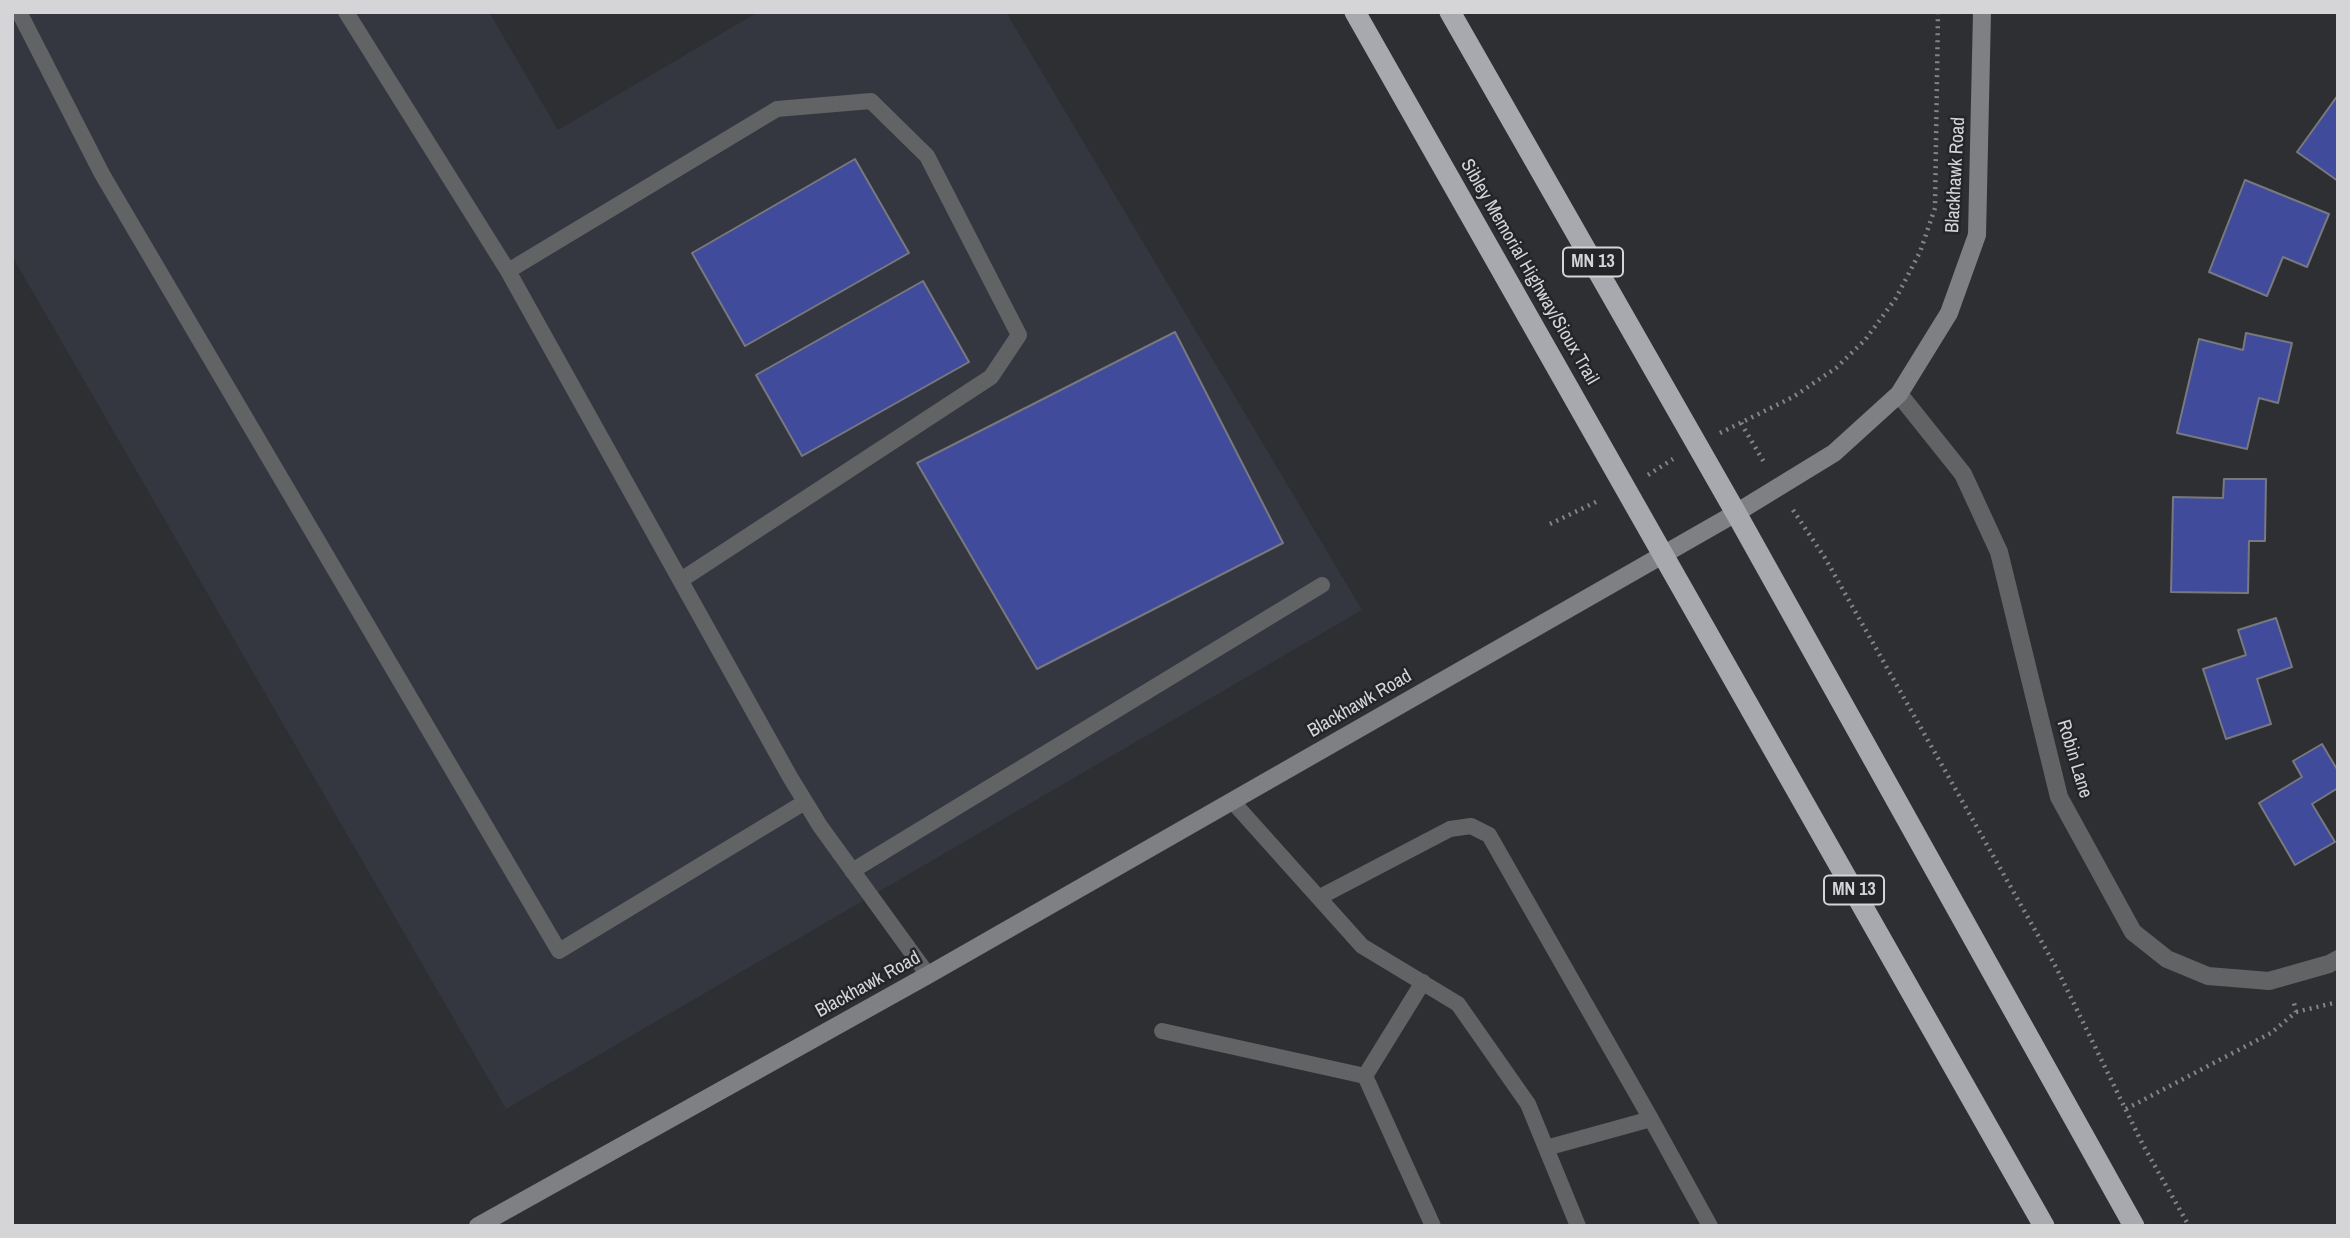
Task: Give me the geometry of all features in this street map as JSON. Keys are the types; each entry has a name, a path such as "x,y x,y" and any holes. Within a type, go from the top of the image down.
{"highway":[{"name":"Sibley Memorial Highway/Sioux Trail","path":"1355,12 1664,554"},
{"name":"MN 13","path":"1451,12 1737,513 2134,1226"},
{"name":"MN 13","path":"1664,554 2044,1226"}],"street":[{"name":"Blackhawk Road","path":"478,1226 928,975 1737,513 1835,453 1899,394 1949,313 1977,235 1982,12"},
{"name":"Robin Lane","path":"1899,394 1962,474 1999,552 2059,797 2133,932 2167,959 2208,976 2269,981 2338,959"}],"lane":[{"path":"19,12 102,174 559,951 806,802"},
{"path":"346,12 508,271 806,802 852,871 928,975"},
{"path":"508,271 777,109 871,101 927,156 1019,335 991,377 681,580"},
{"path":"852,871 1322,584"},
{"path":"1232,801 1362,946 1458,1004 1528,1104 1578,1226"},
{"path":"1320,897 1450,829 1471,825 1489,835 1710,1226"},
{"path":"1365,1076 1423,982"},
{"path":"1162,1031 1365,1076"},
{"path":"1365,1076 1433,1226"},
{"path":"1546,1148 1651,1119"}],"path":[{"path":"1550,524 1626,488 1697,444 1793,397 1836,368 1865,341 1896,299 1920,252 1934,208 1938,12"},
{"path":"1741,423 1778,487 1825,558 2057,969 2126,1109 2189,1226"},
{"path":"2289,975 2296,1012"},
{"path":"2126,1109 2271,1033 2296,1012 2338,1002"}],"shaded area":[{"path":"12,12 489,12 558,130 758,12 1006,12 1362,610 506,1109 12,256"}],"building":[{"path":"2338,95 2338,181 2297,152"},
{"path":"855,159 909,253 745,346 692,253"},
{"path":"2245,180 2329,214 2307,267 2283,257 2267,296 2209,272"},
{"path":"923,281 969,362 802,456 756,375"},
{"path":"1175,332 1283,543 1037,669 917,463"},
{"path":"2246,333 2292,343 2278,403 2259,398 2247,449 2177,433 2199,339 2243,350"},
{"path":"2224,479 2266,479 2265,541 2249,541 2248,593 2171,592 2173,497 2223,498"},
{"path":"2276,618 2292,667 2257,679 2271,724 2226,739 2203,669 2246,655 2238,630"},
{"path":"2322,744 2338,771 2338,788 2312,804 2335,842 2295,865 2259,803 2302,777 2293,761"}]}
